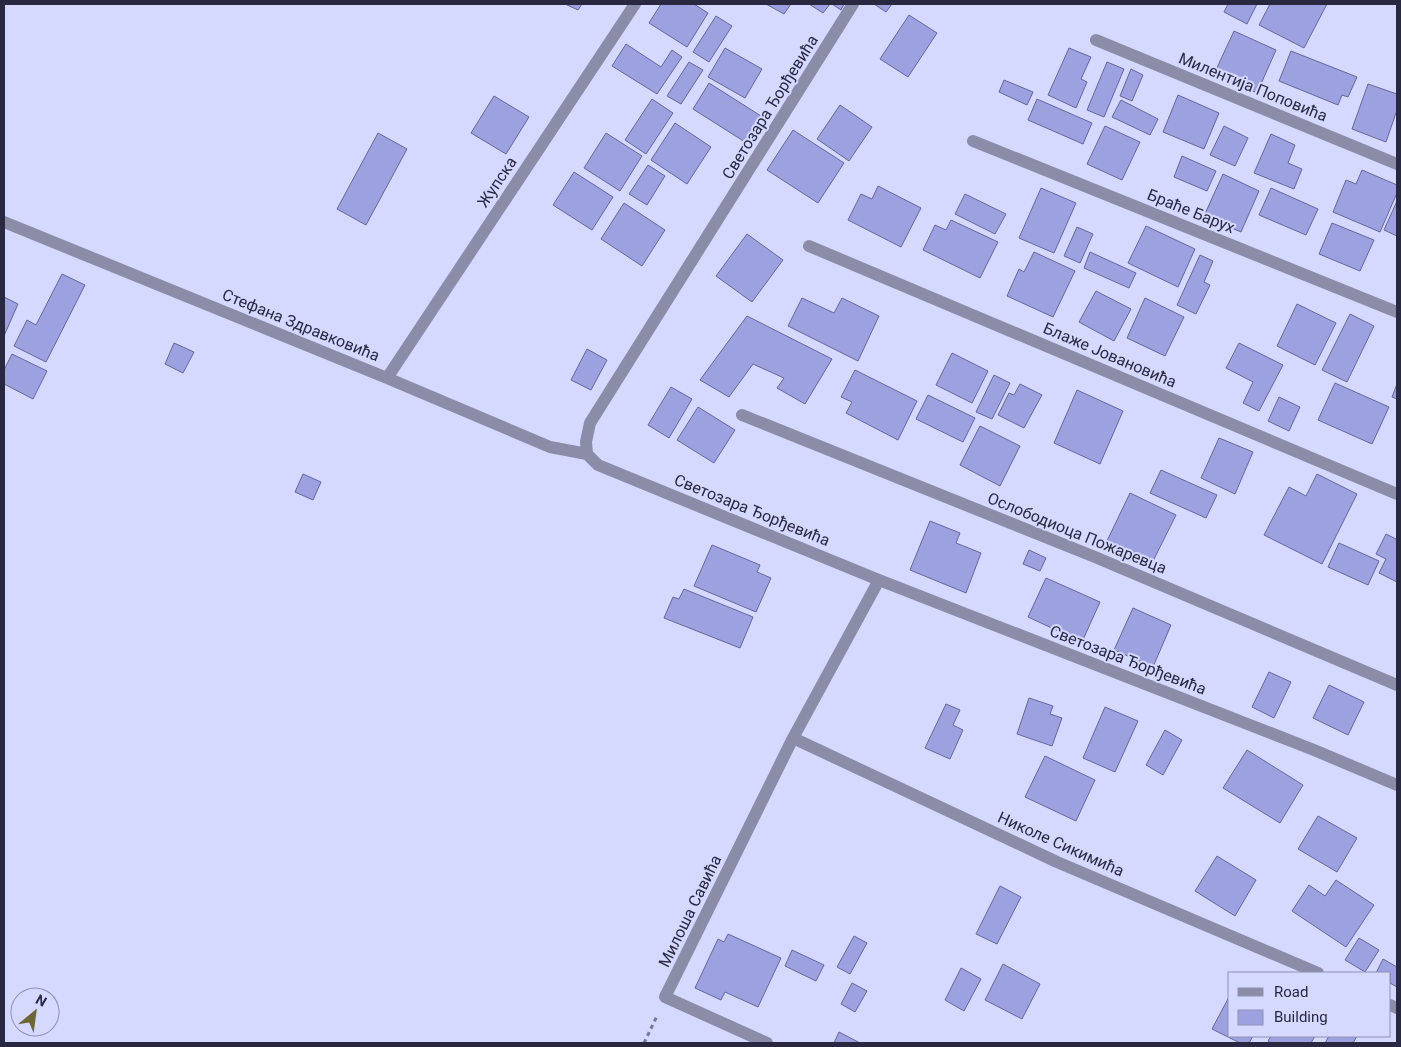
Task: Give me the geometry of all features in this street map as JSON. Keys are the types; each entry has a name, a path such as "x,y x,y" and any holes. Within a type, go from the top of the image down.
{"street":[{"name":"Жупска","path":"387,378 635,4"},
{"name":"Светозара Ђорђевића","path":"853,4 590,423 586,442 587,454 598,465 879,580 1314,750 1397,785"},
{"name":"Милентија Поповића","path":"1096,40 1397,164"},
{"name":"Браће Барух","path":"973,141 1397,312"},
{"name":"Стефана Здравковића","path":"4,222 387,378 550,447 587,454"},
{"name":"Блаже Јовановића","path":"810,246 1397,494"},
{"name":"Ослободиоца Пожаревца","path":"742,415 1095,557 1397,685"},
{"name":"Милоша Савића","path":"665,997 793,738 879,580"},
{"name":"Николе Сикимића","path":"793,738 1057,862 1316,972"},
{"path":"665,997 767,1043"}],"path":[{"path":"644,1043 665,997"}],"building":[{"path":"565,4 582,4 578,10"},
{"path":"661,4 694,4 708,13 687,47 649,23"},
{"path":"766,4 791,4 784,14"},
{"path":"809,4 830,4 823,13"},
{"path":"832,4 844,4 841,10"},
{"path":"874,4 892,4 886,12"},
{"path":"1228,4 1257,4 1247,24 1224,12"},
{"path":"1270,4 1327,4 1304,48 1259,25"},
{"path":"909,15 937,33 908,77 880,59"},
{"path":"716,16 732,26 709,62 693,52"},
{"path":"1234,31 1276,50 1257,93 1214,74"},
{"path":"626,44 661,67 672,50 682,57 657,94 612,66"},
{"path":"725,48 762,69 745,98 708,77"},
{"path":"1069,48 1091,57 1081,79 1087,82 1076,108 1048,95"},
{"path":"1291,51 1357,77 1348,97 1342,95 1338,105 1279,81"},
{"path":"689,62 703,70 681,104 667,96"},
{"path":"1107,62 1124,69 1104,117 1087,110"},
{"path":"1131,69 1143,75 1132,101 1120,96"},
{"path":"1004,80 1033,92 1027,105 999,92"},
{"path":"709,83 761,116 745,142 693,109"},
{"path":"1368,84 1397,94 1397,110 1386,142 1352,129"},
{"path":"1178,95 1219,113 1204,149 1163,132"},
{"path":"494,96 529,117 506,154 471,133"},
{"path":"652,99 673,113 646,154 625,140"},
{"path":"1037,99 1092,123 1083,144 1028,120"},
{"path":"1121,100 1158,119 1150,135 1112,117"},
{"path":"840,105 872,127 849,161 817,139"},
{"path":"675,123 711,147 687,184 651,160"},
{"path":"1105,126 1140,142 1122,180 1087,164"},
{"path":"1224,126 1248,138 1235,166 1210,155"},
{"path":"793,130 844,163 818,203 767,170"},
{"path":"378,133 407,149 366,225 337,209"},
{"path":"606,133 642,156 620,191 584,168"},
{"path":"1271,134 1295,145 1288,163 1302,169 1294,189 1254,173"},
{"path":"1182,156 1216,171 1207,191 1174,177"},
{"path":"648,165 665,176 647,205 629,194"},
{"path":"1362,170 1397,185 1397,193 1380,232 1333,212 1346,180 1356,184"},
{"path":"574,172 613,197 592,230 553,205"},
{"path":"1223,174 1259,191 1241,232 1204,216"},
{"path":"878,186 921,208 901,247 848,220 861,194 872,199"},
{"path":"1041,188 1076,203 1054,253 1019,238"},
{"path":"1271,188 1318,209 1306,235 1259,215"},
{"path":"965,194 1006,214 995,234 955,214"},
{"path":"1397,201 1397,236 1384,230"},
{"path":"624,203 665,230 642,266 601,239"},
{"path":"951,220 998,242 980,278 923,250 935,225 946,230"},
{"path":"1332,223 1374,240 1360,271 1319,254"},
{"path":"1146,226 1195,249 1178,287 1128,263"},
{"path":"1077,227 1093,234 1080,263 1064,256"},
{"path":"747,234 783,260 752,302 716,276"},
{"path":"1034,252 1075,271 1053,317 1007,296 1019,269 1024,272"},
{"path":"1090,252 1136,273 1129,288 1084,268"},
{"path":"1200,255 1213,261 1204,282 1210,285 1196,314 1177,305"},
{"path":"62,274 85,285 46,362 14,346 27,320 36,325"},
{"path":"1096,291 1131,309 1114,341 1079,322"},
{"path":"4,297 18,304 4,336"},
{"path":"802,298 834,313 842,298 879,316 858,361 788,326"},
{"path":"1145,298 1184,317 1165,356 1127,338"},
{"path":"1297,304 1336,323 1315,365 1277,346"},
{"path":"1350,314 1374,326 1347,382 1322,370"},
{"path":"747,316 832,359 805,404 777,388 784,378 753,364 729,397 700,380"},
{"path":"174,343 194,352 183,373 165,364"},
{"path":"1239,343 1283,365 1259,411 1243,403 1253,382 1226,368"},
{"path":"587,349 607,360 591,390 571,380"},
{"path":"952,353 988,371 972,403 936,385"},
{"path":"12,354 47,371 33,399 4,384 4,370"},
{"path":"855,370 917,401 898,440 846,413 852,402 841,397"},
{"path":"994,375 1010,383 992,419 976,412"},
{"path":"1335,383 1389,407 1372,444 1318,420"},
{"path":"1020,384 1042,395 1024,428 998,415 1009,393 1014,395"},
{"path":"1397,384 1397,399 1392,397"},
{"path":"671,387 692,399 669,438 648,425"},
{"path":"1077,390 1123,411 1100,464 1054,443"},
{"path":"928,395 975,418 963,442 916,419"},
{"path":"1279,397 1300,407 1289,431 1268,421"},
{"path":"698,407 735,430 714,463 677,440"},
{"path":"980,426 1020,446 1000,486 960,465"},
{"path":"1219,438 1253,452 1235,494 1201,478"},
{"path":"1161,470 1217,495 1206,518 1150,493"},
{"path":"303,474 321,482 313,500 295,492"},
{"path":"1317,474 1357,494 1322,564 1264,535 1289,487 1306,496"},
{"path":"1130,493 1176,515 1151,565 1106,543"},
{"path":"930,521 960,533 956,543 981,553 966,593 910,570"},
{"path":"1386,534 1396,539 1397,537 1397,582 1379,573 1386,559 1376,554"},
{"path":"1339,543 1379,561 1368,585 1328,567"},
{"path":"712,545 760,565 757,572 771,578 756,612 694,586"},
{"path":"1029,550 1046,558 1040,571 1023,564"},
{"path":"1046,578 1100,602 1082,642 1028,617"},
{"path":"684,589 753,617 740,648 664,618 673,597 679,599"},
{"path":"1133,608 1171,625 1153,667 1114,650"},
{"path":"1269,672 1291,682 1274,718 1252,707"},
{"path":"1329,685 1364,702 1348,735 1313,718"},
{"path":"1029,698 1053,706 1050,714 1062,718 1052,746 1017,734"},
{"path":"946,704 960,710 953,725 963,730 950,759 925,748"},
{"path":"1105,707 1138,721 1115,772 1083,758"},
{"path":"1165,730 1182,740 1163,775 1146,765"},
{"path":"1247,750 1303,785 1280,823 1223,788"},
{"path":"1045,756 1095,780 1076,821 1025,797"},
{"path":"1318,816 1357,838 1337,872 1298,849"},
{"path":"1217,856 1256,880 1235,916 1195,891"},
{"path":"1336,880 1374,905 1346,947 1292,911 1309,885 1325,896"},
{"path":"1000,886 1021,897 997,944 976,934"},
{"path":"728,934 781,958 758,1007 725,992 721,1000 695,988 718,939 724,942"},
{"path":"854,936 867,943 850,974 837,967"},
{"path":"1359,938 1379,950 1365,972 1345,960"},
{"path":"792,950 824,965 816,981 785,966"},
{"path":"1383,959 1397,967 1397,987 1391,984 1391,972 1376,972"},
{"path":"1003,964 1040,984 1022,1019 985,1000"},
{"path":"961,968 981,979 964,1011 945,1000"},
{"path":"852,983 867,991 855,1012 841,1004"},
{"path":"1228,999 1228,1037 1212,1029"},
{"path":"839,1032 860,1043 834,1043"},
{"path":"1228,1037 1252,1037 1249,1043 1240,1043"},
{"path":"1270,1037 1314,1037 1311,1043 1271,1043 1268,1041"},
{"path":"1328,1037 1356,1037 1353,1043 1325,1043"}]}
